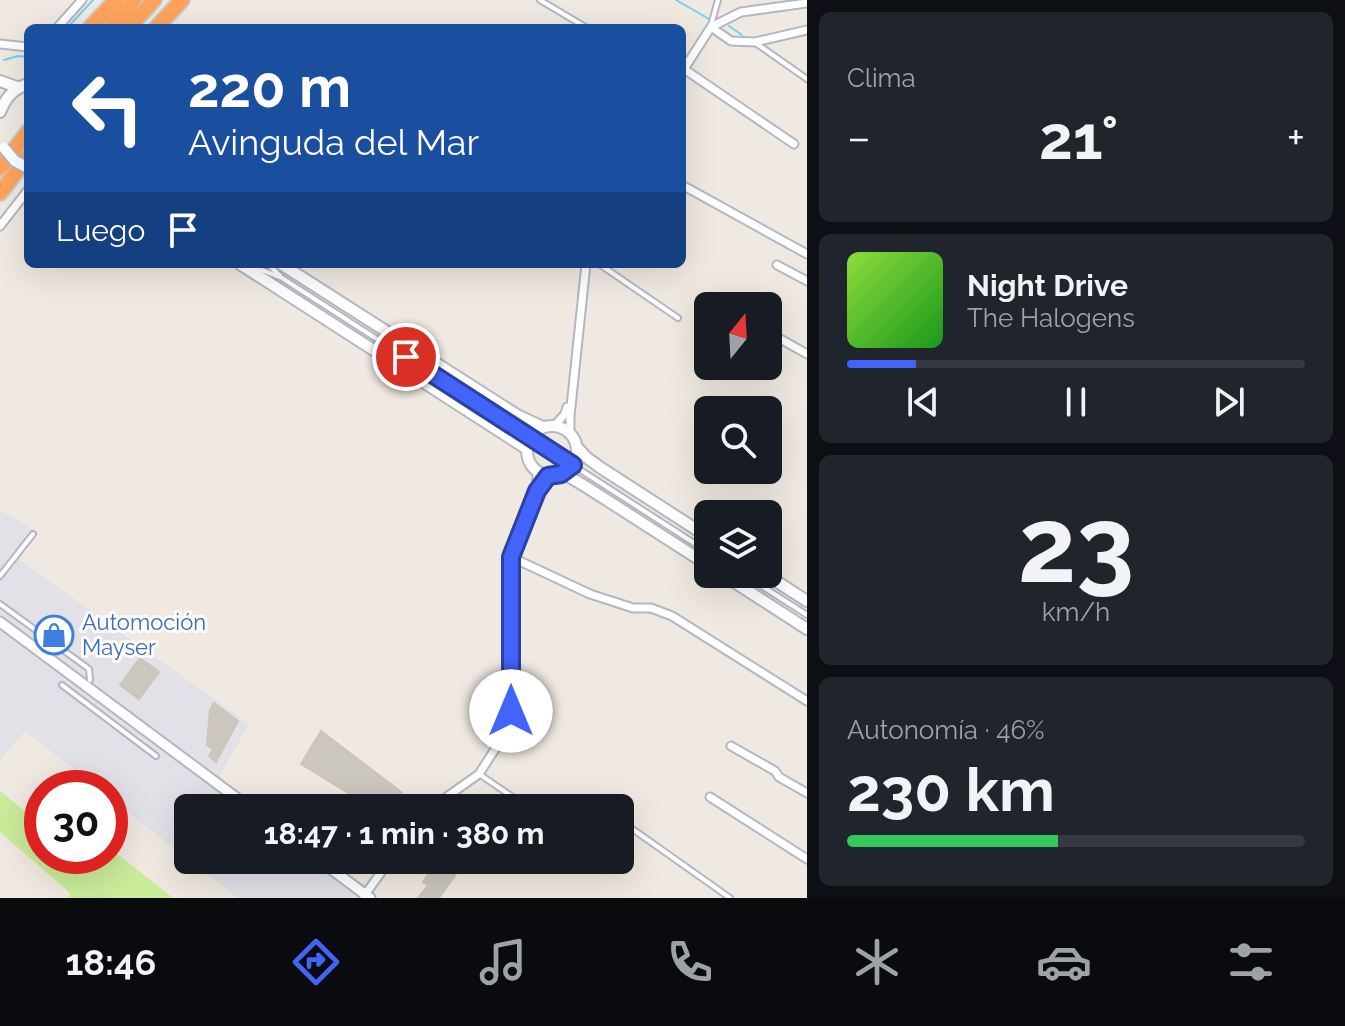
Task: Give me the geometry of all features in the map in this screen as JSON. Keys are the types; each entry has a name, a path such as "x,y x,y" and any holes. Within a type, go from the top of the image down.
{"highway":[{"path":"94,24 116,0"},
{"path":"113,24 134,0"},
{"path":"132,24 154,0"},
{"path":"160,24 182,0"},
{"path":"0,168 24,137"},
{"path":"0,193 24,161"}],"main road":[{"path":"0,81 23,85"},
{"path":"0,112 5,99 23,85"},
{"path":"2,143 15,161 24,166"},
{"path":"246,268 527,449"},
{"path":"287,268 517,415 563,428 586,457 694,528"},
{"path":"548,426 531,437 527,449 529,461 537,471 548,476 568,476 694,556"},
{"path":"561,474 573,465 577,447"},
{"path":"782,585 807,601"},
{"path":"744,588 807,629"}],"street":[{"path":"61,24 82,0"},
{"path":"686,66 711,27 741,12 807,3"},
{"path":"711,27 731,41 755,42 807,30"},
{"path":"0,44 24,47"},
{"path":"686,73 794,144"},
{"path":"686,187 807,254"},
{"path":"0,226 24,195"},
{"path":"777,265 807,281"},
{"path":"570,433 586,268"},
{"path":"782,340 807,354"},
{"path":"548,426 565,414 574,389"},
{"path":"537,471 537,491"},
{"path":"451,794 479,774 499,743 511,711 511,557 537,491 548,476"},
{"path":"511,557 590,594 672,616 807,701"},
{"path":"0,622 231,794"},
{"path":"731,746 807,793"},
{"path":"710,797 807,859"},
{"path":"337,874 366,897 381,874"}],"lane":[{"path":"540,0 580,24"},
{"path":"711,27 718,0"},
{"path":"755,42 807,79"},
{"path":"257,268 282,278 694,543"},
{"path":"272,268 282,278"},
{"path":"605,268 678,318"},
{"path":"0,576 33,534"},
{"path":"765,588 807,615"},
{"path":"0,604 89,669 90,680"},
{"path":"62,685 156,756"},
{"path":"479,774 508,794"},
{"path":"634,830 730,898"}],"shaded area":[{"path":"0,510 32,529 13,555 249,724 213,788 221,794 174,794 174,848 128,812 128,770 75,770 25,731 0,760"},
{"path":"208,874 327,874 359,898 238,898"}],"green space":[{"path":"0,791 24,810 24,853 0,832"},
{"path":"128,862 173,898 68,898 71,894 48,874 128,874"}],"building":[{"path":"140,658 159,672 139,699 120,685"},
{"path":"214,703 238,721 216,762 209,756 213,749 207,745 210,710"},
{"path":"321,731 402,794 350,794 301,764"},
{"path":"428,874 456,874 439,898 418,898 428,885 423,882"}],"waterway":[{"path":"71,24 93,0"},
{"path":"676,0 709,19"},
{"path":"729,26 742,35"},
{"path":"759,47 807,83"},
{"path":"4,60 24,57"}],"place":[{"name":"Automoción Mayser","path":"54,635"}],"route":[{"path":"406,357 573,465 561,474 548,476 537,491 511,557 511,711"}]}
